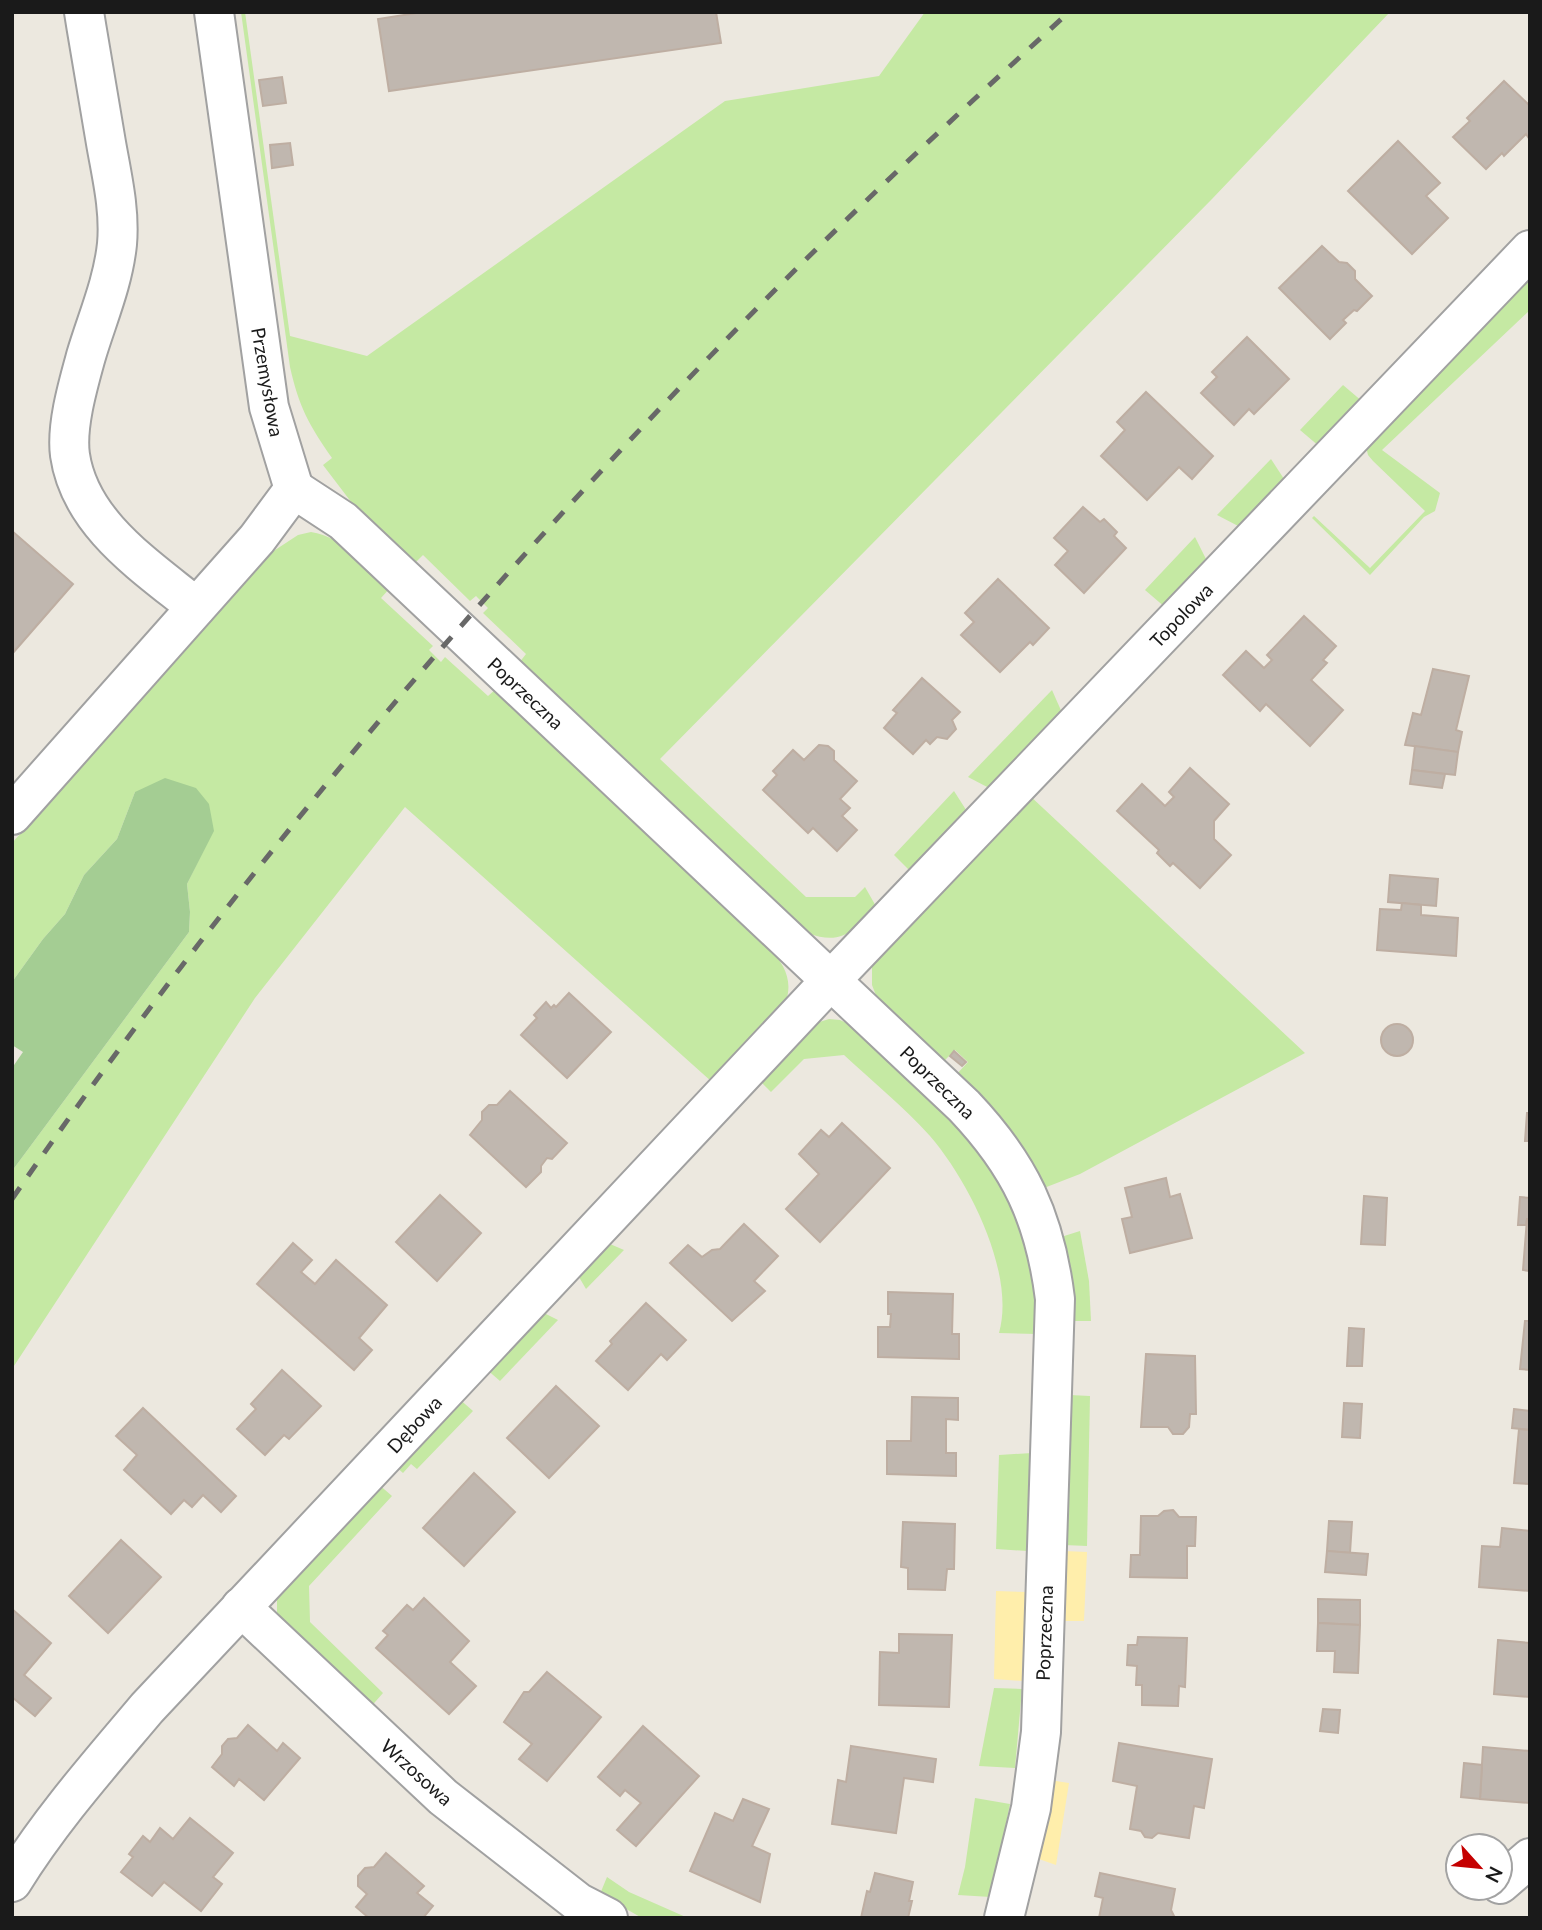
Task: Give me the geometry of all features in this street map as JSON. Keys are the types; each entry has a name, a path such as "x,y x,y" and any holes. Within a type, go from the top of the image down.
{"street":[{"path":"84,12 117,206 117,243 111,279 78,388 72,419 70,454 78,486 94,514 122,546 196,607"},
{"name":"Przemysłowa","path":"214,12 269,407 294,489"},
{"name":"Topolowa","path":"832,979 1530,250"},
{"path":"12,815 257,539 294,489"},
{"name":"Poprzeczna","path":"294,489 343,521 964,1106 1004,1152 1031,1200 1051,1262 1055,1298 1041,1732 1031,1808 1004,1918"},
{"name":"Dębowa","path":"12,1882 70,1801 147,1708 832,979"},
{"name":"Wrzosowa","path":"241,1607 443,1797 579,1903 608,1918"},
{"path":"1514,1872 1530,1858"}],"green space":[{"path":"241,12 245,12 290,336 367,356 725,101 879,76 925,12 1390,12 1212,199 660,759 806,897 855,897 865,887 877,908 846,934 829,938 808,933 519,663 526,654 483,613 488,608 476,596 470,601 423,555 415,563 358,511 323,465 332,458 306,415 290,367"},
{"path":"1530,271 1530,310 1382,450 1440,493 1435,511 1424,517 1370,575 1312,518 1314,516 1370,568 1425,511 1373,461 1366,447"},
{"path":"1343,385 1363,402 1320,447 1300,430"},
{"path":"1271,459 1286,482 1242,528 1217,515"},
{"path":"311,532 334,540 364,562 390,588 381,598 433,646 429,650 441,662 445,657 488,696 496,689 770,949 788,979 786,1001 712,1082 405,807 255,998 12,1369 12,1171 189,932 187,884 213,831 135,792 117,839 84,875 65,914 12,982 12,843 269,554 298,535"},
{"path":"1195,537 1208,563 1166,608 1145,590"},
{"path":"1052,690 1063,715 991,789 968,777"},
{"path":"165,778 196,788 209,804 214,831 187,884 189,932 12,1171 12,1068 23,1052 12,1045 12,982 65,914 84,875 117,839 135,792"},
{"path":"954,791 968,813 911,872 894,855"},
{"path":"1028,794 1305,1053 1080,1174 1044,1188 956,1075 968,1062 955,1050 943,1062 877,998 872,985 872,965"},
{"path":"829,1019 851,1025 944,1111 985,1159 1016,1213 1026,1242 1034,1288 1037,1334 999,1333 1001,1283 995,1256 973,1202 945,1155 888,1094 844,1055 804,1059 771,1092 757,1078 810,1025"},
{"path":"1080,1231 1089,1281 1091,1321 1072,1321 1061,1237"},
{"path":"603,1241 624,1250 586,1289 579,1277"},
{"path":"538,1310 558,1320 500,1381 485,1368"},
{"path":"1070,1395 1090,1396 1087,1546 1064,1545"},
{"path":"457,1397 473,1411 417,1469 411,1464 403,1473 394,1465"},
{"path":"1032,1453 1028,1551 996,1549 999,1455"},
{"path":"377,1483 392,1496 309,1586 310,1622 383,1693 368,1710 277,1616 277,1598"},
{"path":"994,1688 1022,1689 1015,1768 979,1766"},
{"path":"975,1798 1010,1804 991,1897 958,1895"},
{"path":"607,1877 629,1892 688,1918 642,1918 600,1894"}],"sand":[{"path":"1064,1551 1087,1552 1084,1621 1061,1621"},
{"path":"996,1591 1027,1592 1023,1681 994,1679"},
{"path":"1049,1780 1069,1783 1056,1865 1036,1858"}],"building":[{"path":"423,12 716,12 721,43 389,91 378,19"},
{"path":"282,77 286,103 263,106 259,80"},
{"path":"1504,81 1530,106 1530,135 1528,137 1526,134 1486,169 1453,137 1470,121 1467,118"},
{"path":"1398,141 1440,183 1426,196 1448,218 1412,254 1348,191"},
{"path":"290,143 293,165 272,168 270,145"},
{"path":"1322,246 1339,262 1347,263 1355,271 1355,279 1372,296 1343,320 1346,323 1330,339 1279,288"},
{"path":"1247,337 1289,379 1254,414 1249,409 1234,425 1201,393 1217,377 1212,372"},
{"path":"1146,392 1213,456 1192,479 1179,467 1147,500 1101,456 1125,430 1117,422"},
{"path":"1083,507 1100,522 1104,519 1117,532 1114,536 1126,548 1084,593 1055,565 1068,551 1054,538"},
{"path":"12,531 73,584 12,654"},
{"path":"998,579 1049,628 1033,645 1030,642 1000,672 961,635 974,622 965,613"},
{"path":"1304,616 1336,646 1323,660 1327,663 1311,680 1343,710 1310,746 1266,704 1260,711 1223,675 1246,651 1264,668 1272,660 1267,655"},
{"path":"1433,669 1469,676 1456,730 1462,732 1458,752 1405,745 1413,713 1421,715"},
{"path":"922,678 960,712 952,720 956,729 947,739 937,737 930,744 926,740 913,754 884,728 897,713 893,710"},
{"path":"819,745 828,746 834,751 834,760 857,781 840,799 850,808 842,816 857,830 837,851 813,828 808,833 763,790 777,775 773,771 793,750 804,760"},
{"path":"1415,746 1458,752 1455,775 1412,770"},
{"path":"1190,768 1229,804 1214,821 1214,839 1231,855 1200,888 1173,863 1170,866 1157,853 1159,850 1117,811 1142,784 1165,806 1174,797 1169,792"},
{"path":"1412,770 1445,774 1442,788 1410,784"},
{"path":"1390,875 1438,879 1436,906 1388,902"},
{"path":"1402,903 1421,905 1421,915 1458,918 1456,956 1377,950 1380,909 1401,910"},
{"path":"569,993 611,1032 567,1078 521,1035 537,1018 534,1015 546,1002 551,1008 554,1005 556,1007"},
{"path":"1397,1024 1408,1029 1413,1040 1408,1051 1397,1056 1386,1051 1381,1040 1386,1029"},
{"path":"954,1051 966,1062 962,1066 950,1056"},
{"path":"510,1091 567,1143 552,1159 547,1158 541,1166 541,1172 526,1187 470,1135 482,1120 482,1112 489,1105 497,1105"},
{"path":"1527,1113 1530,1113 1530,1141 1525,1141"},
{"path":"842,1123 890,1168 820,1242 786,1209 819,1174 799,1154 821,1130 829,1137"},
{"path":"1166,1178 1170,1197 1180,1194 1192,1238 1130,1253 1122,1219 1132,1217 1125,1188"},
{"path":"440,1195 481,1233 437,1281 396,1242"},
{"path":"1364,1196 1387,1198 1385,1245 1361,1244"},
{"path":"1520,1197 1530,1198 1530,1219 1527,1219 1526,1225 1518,1225"},
{"path":"1527,1219 1530,1219 1530,1271 1523,1270"},
{"path":"744,1224 778,1256 754,1281 765,1291 732,1321 670,1263 688,1245 702,1257 712,1250 720,1249"},
{"path":"293,1243 312,1260 301,1272 315,1284 336,1260 387,1305 359,1338 372,1350 354,1370 257,1284"},
{"path":"888,1292 953,1294 952,1334 959,1334 959,1359 878,1357 878,1327 890,1327"},
{"path":"646,1303 686,1340 667,1360 661,1354 628,1390 596,1361 612,1344 610,1341"},
{"path":"1525,1321 1530,1321 1530,1370 1520,1369"},
{"path":"1349,1328 1364,1329 1362,1366 1347,1366"},
{"path":"1146,1354 1195,1356 1196,1414 1190,1414 1189,1427 1183,1434 1173,1434 1168,1427 1141,1427"},
{"path":"282,1370 321,1406 289,1439 284,1435 265,1455 237,1429 256,1409 251,1404"},
{"path":"556,1386 599,1426 549,1478 507,1438"},
{"path":"912,1397 958,1398 958,1420 946,1419 946,1453 956,1453 956,1476 887,1474 887,1441 911,1441"},
{"path":"1344,1403 1362,1404 1360,1438 1342,1437"},
{"path":"143,1408 236,1496 221,1512 203,1495 192,1507 184,1500 171,1514 124,1470 137,1455 116,1436"},
{"path":"1514,1409 1530,1411 1530,1430 1512,1428"},
{"path":"1519,1429 1530,1430 1530,1484 1514,1483"},
{"path":"474,1473 515,1512 464,1566 423,1528"},
{"path":"1173,1510 1179,1517 1196,1517 1195,1546 1187,1546 1187,1578 1130,1577 1131,1555 1140,1555 1141,1516 1158,1516 1164,1511"},
{"path":"1329,1521 1352,1522 1350,1553 1327,1551"},
{"path":"903,1522 955,1524 954,1569 947,1569 945,1590 908,1589 908,1568 901,1567"},
{"path":"1502,1528 1530,1531 1530,1591 1479,1587 1482,1546 1500,1547"},
{"path":"121,1540 161,1577 108,1633 69,1596"},
{"path":"1327,1551 1368,1554 1366,1575 1325,1572"},
{"path":"424,1598 469,1641 450,1662 476,1686 449,1714 376,1648 388,1635 383,1631 407,1605 413,1610"},
{"path":"1318,1599 1360,1600 1360,1625 1318,1623"},
{"path":"12,1609 51,1643 24,1675 51,1698 35,1716 12,1697"},
{"path":"1318,1623 1360,1625 1358,1673 1334,1672 1335,1651 1317,1651"},
{"path":"899,1634 952,1635 949,1707 879,1705 880,1652 899,1653"},
{"path":"1138,1637 1187,1638 1185,1687 1179,1686 1178,1706 1142,1705 1142,1685 1136,1685 1137,1666 1127,1665 1128,1645 1137,1645"},
{"path":"1498,1640 1530,1643 1530,1697 1494,1694"},
{"path":"547,1672 601,1717 547,1781 519,1759 532,1744 504,1722 524,1692 529,1692"},
{"path":"1323,1709 1340,1710 1338,1733 1320,1731"},
{"path":"248,1725 277,1751 283,1743 300,1758 264,1800 239,1779 234,1786 212,1767 222,1754 222,1746 228,1739 237,1738"},
{"path":"643,1726 699,1776 636,1846 617,1830 641,1803 625,1790 620,1796 598,1777"},
{"path":"1119,1743 1212,1759 1204,1808 1194,1806 1189,1838 1158,1833 1152,1838 1145,1837 1141,1831 1130,1829 1137,1786 1113,1781"},
{"path":"851,1746 936,1759 933,1782 904,1778 896,1833 832,1824 838,1780 846,1782"},
{"path":"1483,1747 1530,1751 1530,1803 1480,1799"},
{"path":"1464,1763 1482,1765 1480,1799 1461,1797"},
{"path":"743,1799 769,1809 752,1846 770,1854 760,1902 690,1871 715,1813 733,1821"},
{"path":"190,1818 233,1853 213,1877 222,1884 201,1911 164,1882 152,1896 121,1872 133,1857 129,1854 143,1836 150,1842 160,1828 173,1839"},
{"path":"386,1853 424,1886 417,1893 433,1906 423,1918 369,1918 356,1907 367,1894 358,1886 358,1876 365,1868 374,1867"},
{"path":"875,1873 913,1882 908,1918 861,1918 867,1891 870,1892"},
{"path":"1100,1873 1175,1889 1171,1910 1175,1918 1099,1918 1103,1898 1095,1896"}],"railway":[{"path":"12,1199 92,1086 261,865 349,757 531,547 806,259 1069,12"}]}
